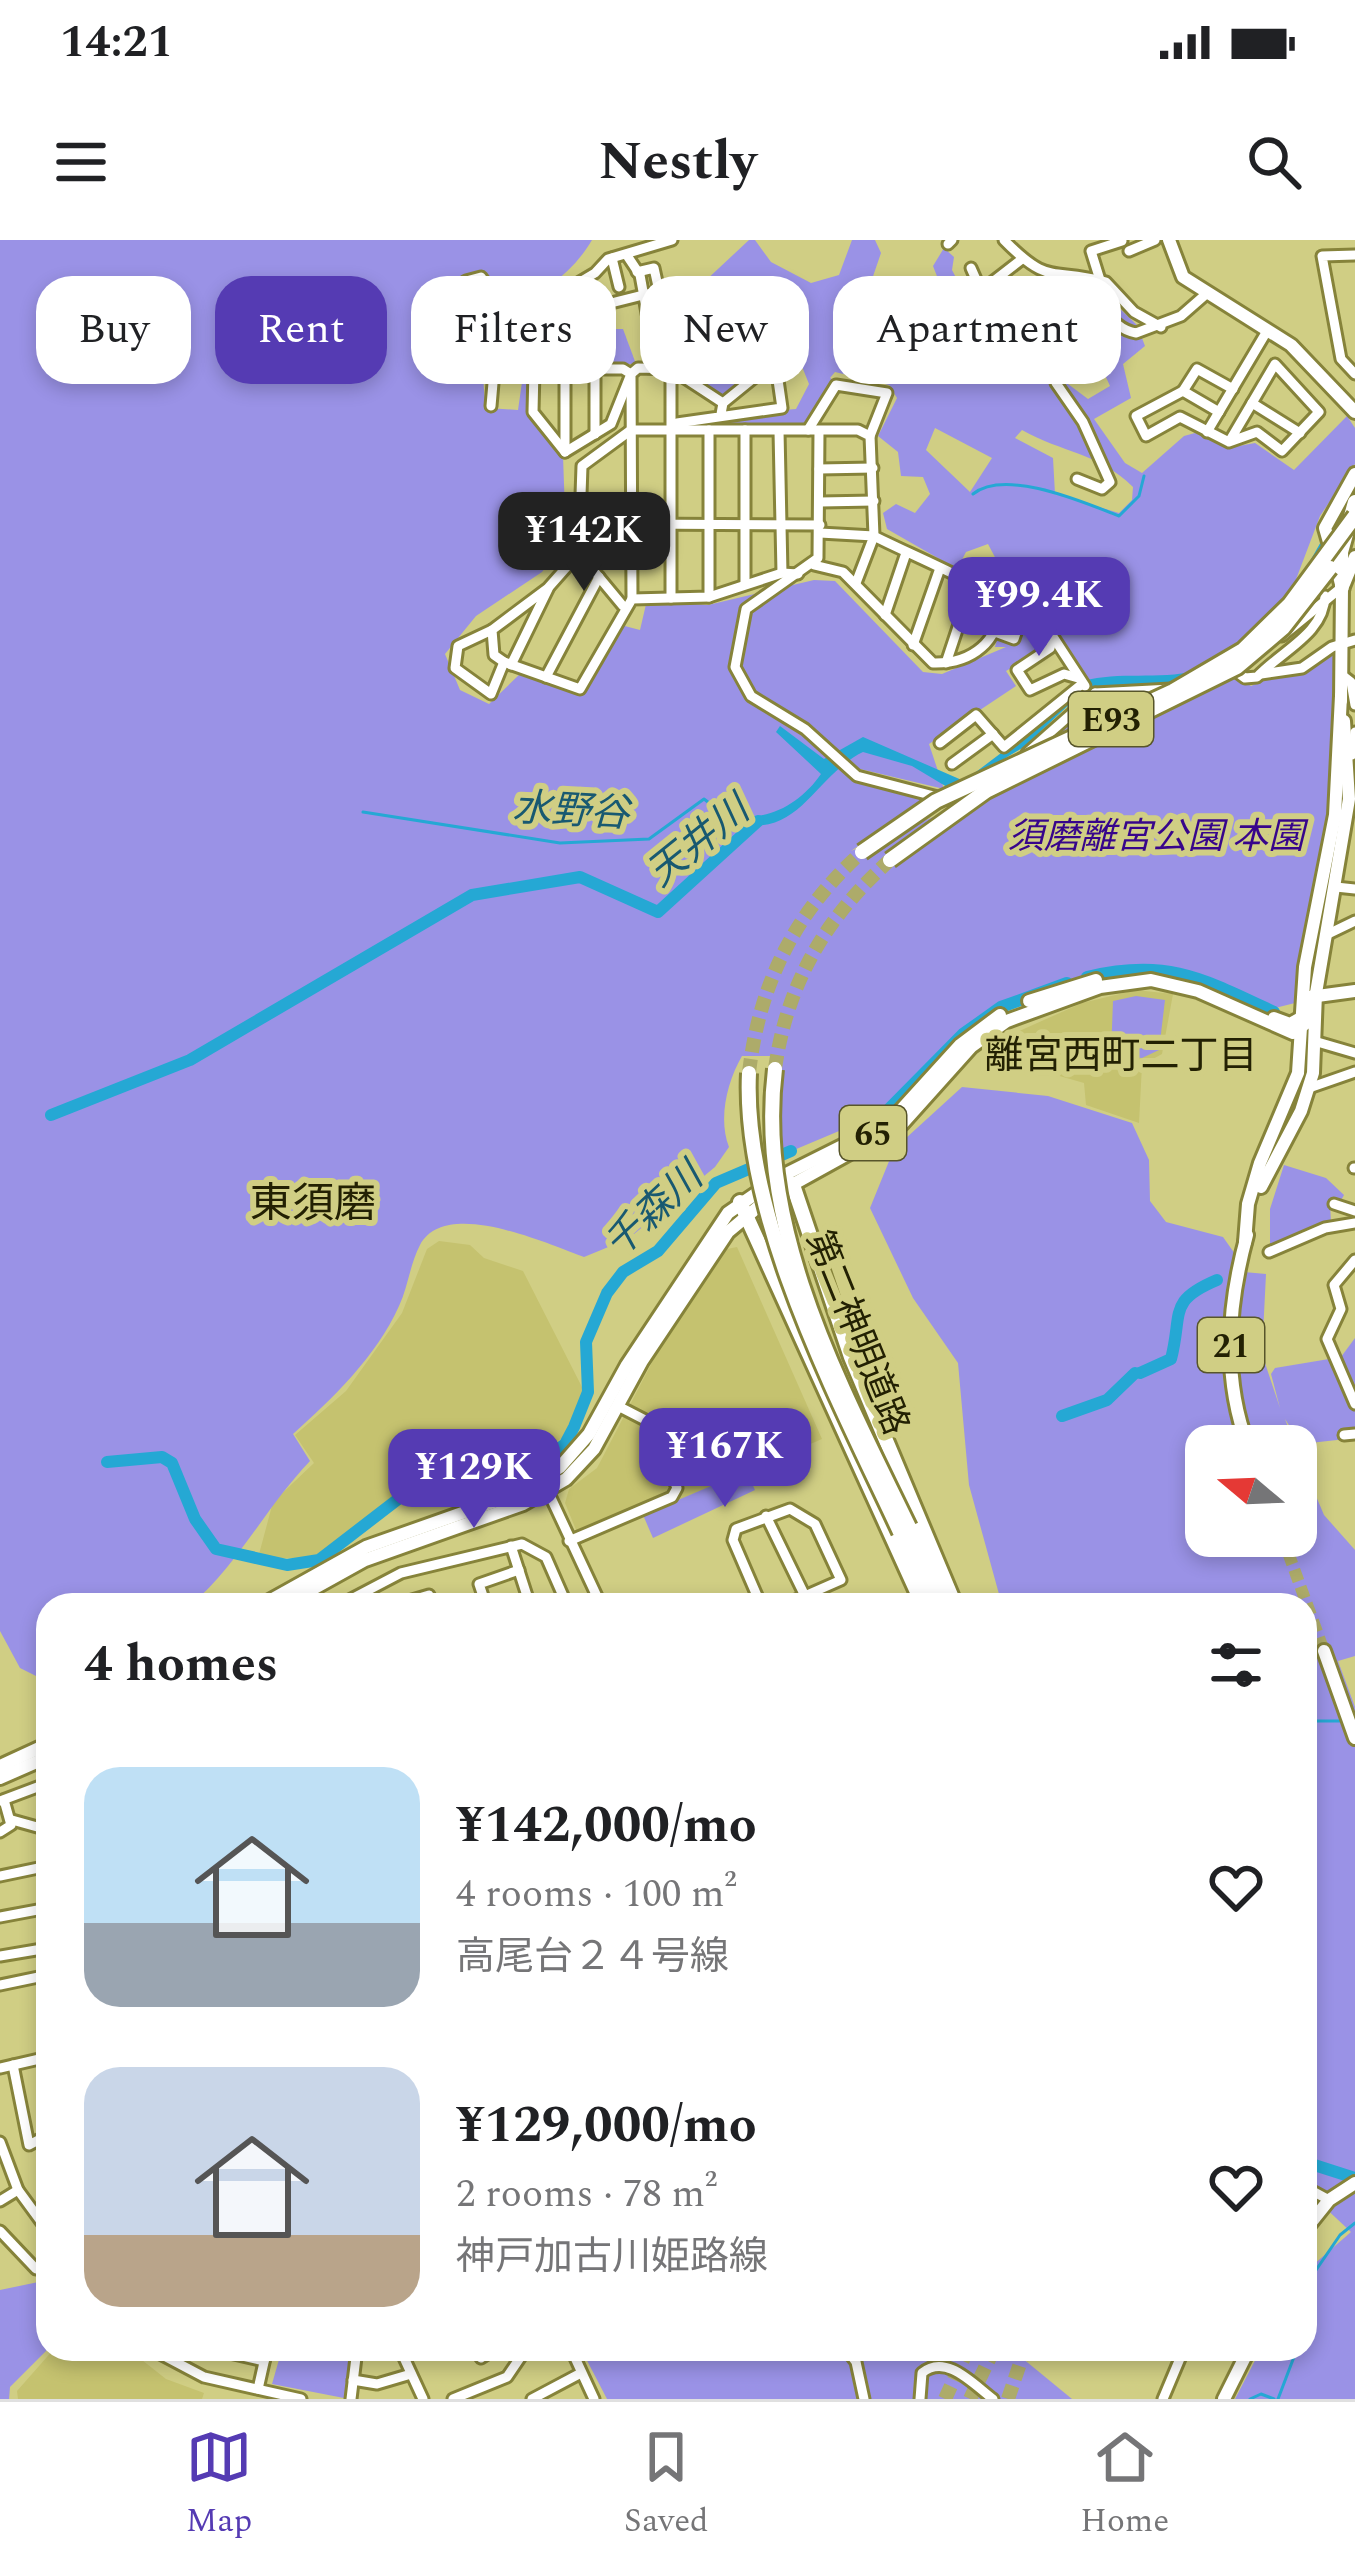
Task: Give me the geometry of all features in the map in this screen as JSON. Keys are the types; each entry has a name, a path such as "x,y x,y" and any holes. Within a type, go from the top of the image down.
{"highway":[{"path":"1342,587 1341,552 1355,502"},
{"path":"1330,545 1355,516"},
{"path":"1330,545 1355,532"},
{"name":"E93","path":"862,852 959,789 1229,660 1275,622 1330,545"},
{"name":"E93","path":"890,860 986,791 1237,667 1283,628 1330,545"},
{"name":"第二神明道路","path":"775,1069 772,1156 788,1243 930,1593"},
{"name":"第二神明道路","path":"748,1073 753,1154 774,1234 904,1530 938,1593"},
{"path":"786,1181 851,1357 950,1593"},
{"path":"742,1210 918,1593"}],"main road":[{"path":"1169,240 1183,277 1291,345 1355,412"},
{"path":"1245,1242 1248,1204 1309,1038 1349,641 1326,517 1355,474"},
{"path":"1342,587 1355,557"},
{"path":"1306,1084 1311,1018 1349,799 1341,696"},
{"path":"1310,975 1342,813 1341,696"},
{"name":"65","path":"284,1593 366,1547 545,1486 585,1440 705,1242 786,1181 890,1122 993,1019 1081,984 1131,973 1172,974 1282,1027"},
{"path":"1316,993 1355,991"},
{"path":"1282,1027 1309,1038"},
{"path":"1282,1027 1309,1038"},
{"name":"21","path":"1242,1425 1233,1391 1230,1333 1245,1242 1262,1187 1306,1084"},
{"name":"65","path":"306,1593 365,1560 545,1486 584,1461 742,1210"},
{"path":"1324,1652 1355,1738"},
{"path":"0,1766 36,1750"},
{"path":"0,1778 36,1762"},
{"path":"1317,2215 1329,2200 1355,2183"},
{"path":"1224,2399 1244,2361"}],"street":[{"path":"584,276 612,257 628,257 672,240"},
{"path":"1099,276 1091,251 1155,240"},
{"path":"1010,241 1022,259 1046,276"},
{"path":"1355,255 1322,256 1355,374"},
{"path":"612,257 619,287"},
{"path":"628,257 640,280"},
{"path":"1002,276 1022,259"},
{"path":"638,272 654,268 658,276"},
{"path":"971,268 975,276"},
{"path":"1077,479 1102,489 1110,482 1083,422 1055,383 1048,346 1070,294 1084,290 1095,297 1102,313 1126,331 1161,327 1205,295"},
{"path":"1121,300 1161,327"},
{"path":"1207,432 1268,331"},
{"path":"671,430 676,423 722,408 782,408 776,366 771,364 722,408"},
{"path":"1229,442 1275,364 1319,412 1282,451 1257,432 1229,442 1180,417 1146,436 1136,416 1184,391 1197,369 1233,389"},
{"path":"565,452 617,416 632,374 640,368"},
{"path":"616,369 632,374"},
{"path":"1300,391 1318,373"},
{"path":"492,630 494,656 580,689 627,603 633,524 632,374"},
{"path":"491,406 493,384"},
{"path":"534,384 533,412 565,452"},
{"path":"565,384 565,452"},
{"path":"595,384 595,434"},
{"path":"671,384 671,598"},
{"path":"691,384 722,408"},
{"path":"814,565 820,502 813,431 836,385 887,393 870,436 874,536 856,583"},
{"path":"1184,391 1219,412"},
{"path":"1252,403 1300,433"},
{"path":"548,588 490,694 455,668 453,651 458,646 492,630 548,588 579,553 582,466 632,430 858,430 870,436"},
{"path":"709,430 709,597"},
{"path":"745,430 745,584"},
{"path":"779,430 782,573"},
{"path":"819,469 873,468"},
{"path":"820,502 874,501"},
{"path":"633,524 780,526 874,536 939,571 989,590 998,601 995,632 986,647 946,663 933,663 856,583 833,567 814,565 746,609 735,667 751,696 805,729 847,769 957,802 980,792 1019,744 1086,686"},
{"path":"579,553 627,603 709,597 782,573 798,574"},
{"path":"885,615 906,553"},
{"path":"913,645 939,571"},
{"path":"546,677 598,577"},
{"path":"946,663 972,586"},
{"path":"1053,638 1050,648 1016,670 1030,690 1064,674 1086,686 1193,686 1298,625 1325,596 1342,587"},
{"path":"1230,667 1250,679 1260,674 1316,626 1325,596"},
{"path":"995,632 1014,639 1022,615 1035,609 1086,686"},
{"path":"1260,674 1302,668 1349,641"},
{"path":"1342,675 1351,682 1355,705"},
{"path":"1019,744 1086,686"},
{"path":"1039,691 1055,710"},
{"path":"940,743 976,715 993,734 1019,744"},
{"path":"1353,793 1355,731"},
{"path":"952,764 993,734"},
{"path":"1336,887 1355,889"},
{"path":"1326,934 1355,921"},
{"path":"1309,1038 1355,1052"},
{"path":"1306,1084 1355,1072"},
{"path":"1334,1204 1355,1211"},
{"path":"1269,1252 1325,1228 1355,1223"},
{"path":"1355,1259 1334,1285 1341,1309 1330,1325 1329,1350 1355,1404"},
{"path":"1341,1297 1355,1293"},
{"path":"569,1541 672,1497 677,1488 652,1423 618,1406"},
{"path":"545,1486 595,1593"},
{"path":"756,1593 733,1540 736,1529 790,1509 815,1524 841,1580 812,1593"},
{"path":"766,1516 804,1593"},
{"path":"363,1593 401,1573 531,1545 546,1556 562,1593"},
{"path":"512,1546 526,1593"},
{"path":"482,1593 479,1584 518,1570"},
{"path":"36,1788 2,1800 12,1820 36,1827"},
{"path":"0,1832 12,1820"},
{"path":"0,1876 36,1869"},
{"path":"0,1916 36,1910"},
{"path":"0,1956 36,1950"},
{"path":"0,1985 36,1978"},
{"path":"0,2068 36,2060"},
{"path":"13,2065 29,2145 36,2141"},
{"path":"0,2142 18,2190 36,2215"},
{"path":"0,2201 18,2190"},
{"path":"1317,2194 1329,2200"},
{"path":"0,2231 35,2269"},
{"path":"169,2361 180,2368 301,2399"},
{"path":"257,2390 264,2362 260,2361"},
{"path":"351,2399 355,2361"},
{"path":"405,2361 423,2399"},
{"path":"457,2398 507,2377 518,2361"},
{"path":"576,2361 594,2399"},
{"path":"855,2361 864,2399"},
{"path":"1163,2399 1179,2361"},
{"path":"920,2399 922,2373 935,2366 952,2369 993,2399"},
{"path":"532,2399 581,2373"},
{"path":"353,2380 377,2384 411,2374"}],"shaded area":[{"path":"1136,990 1173,994 1162,1054 1142,1065 1139,1123 1086,1105 1084,1083 1028,1067 1008,1036 1082,1003"},
{"path":"439,1241 470,1245 484,1258 523,1271 584,1391 565,1435 543,1454 470,1468 404,1490 319,1558 258,1558 273,1502 314,1463 295,1435 346,1391 402,1313 427,1249"},
{"path":"737,1247 822,1439 581,1542 565,1503 569,1489 597,1468 658,1351 727,1249"},
{"path":"43,2361 143,2361 166,2379 204,2393 202,2399 18,2399 17,2391"}],"green space":[{"name":"須磨離宮公園 本園","path":"0,240 592,240 562,276 486,276 483,272 411,276 411,384 484,384 487,408 518,410 522,384 531,384 529,413 563,456 566,540 542,572 476,616 445,654 460,690 489,704 522,672 585,693 617,624 640,630 647,600 708,605 814,580 835,581 923,672 942,674 1006,647 995,647 998,636 1014,640 1024,615 1035,615 1041,641 1032,644 1037,653 1006,671 1016,686 929,744 944,789 860,769 853,780 925,799 851,851 955,808 1014,774 1101,696 1181,701 1235,676 1251,686 1334,649 1330,812 1295,1003 1275,1008 1167,968 1114,970 1001,1009 896,1107 775,1158 775,1056 742,1056 726,1101 729,1147 715,1167 628,1239 584,1257 498,1228 451,1225 433,1231 420,1245 399,1306 378,1342 338,1391 293,1434 310,1461 208,1589 204,1593 36,1593 36,1676 20,1668 0,1631"},
{"path":"749,240 755,240 771,262 798,276 710,276"},
{"path":"852,240 875,240 881,253 873,276 836,276"},
{"path":"944,248 954,257 955,276 937,276 933,266"},
{"path":"833,277 830,378 834,384 806,426 678,426 719,415 796,409 809,384 809,282"},
{"path":"1121,310 1137,325 1145,346 1123,364 1131,398 1094,419 1125,463 1142,473 1184,436 1195,433 1228,448 1255,443 1294,470 1347,416 1355,428 1355,464 1320,516 1292,590 1229,656 1173,682 1098,684 1091,689 1036,607 1022,566 997,561 988,544 966,552 957,569 887,529 883,513 896,504 915,513 930,494 923,477 901,476 898,452 878,436 897,398 885,384 1068,384 1088,399 1109,384 1121,384","holes":["935,428 992,458 970,492 926,450","1022,430 1120,475 1133,487 1132,500 1119,513 1055,494 1053,458 1015,438"]},
{"path":"616,329 623,329 636,364 616,364"},
{"path":"703,384 736,384 722,395"},
{"path":"1136,996 1165,1000 1159,1050 1142,1058 1111,1054 1113,1001"},
{"path":"962,1087 1048,1096 1132,1123 1149,1160 1150,1201 1166,1222 1223,1237 1235,1254 1233,1271 1266,1274 1262,1354 1280,1408 1271,1374 1275,1368 1341,1357 1355,1338 1355,1438 1317,1442 1317,1425 1289,1425 1285,1419 1287,1425 1185,1425 1185,1557 1317,1557 1317,1498 1324,1515 1355,1550 1355,1656 1338,1661 1355,1707 1355,2399 1235,2399 1255,2361 1317,2361 1317,2262 1351,2232 1317,2200 1317,1593 999,1593 969,1485 958,1363 913,1298 870,1208 894,1149"},
{"path":"1284,1165 1326,1178 1344,1195 1339,1204 1330,1203 1331,1223 1270,1248 1270,1209"},
{"path":"746,1471 755,1490 653,1538 643,1515"},
{"path":"36,2282 36,2361 10,2387 9,2399 0,2399 0,2290"},
{"path":"279,2361 354,2361 349,2399 272,2384"},
{"path":"587,2361 1026,2361 1072,2399 607,2399"}],"water":[{"path":"1355,485 1355,509 1313,584 1267,623 1290,594"},
{"path":"1229,656 1206,676 1144,688 1089,686 1024,747 952,790 912,766 863,752 786,818 747,825 721,817 723,811 751,816 778,810 802,796 821,774 776,732 780,726 824,759 863,737 964,781 1050,716 1084,681 1181,674"}],"waterway":[{"path":"973,494 1004,484 1024,486 1119,516 1139,496 1144,476"},
{"name":"水野谷","path":"363,812 560,843 649,839 704,799 721,812"},
{"name":"天井川","path":"51,1115 190,1060 472,895 580,877 658,912 758,821"},
{"name":"千森川","path":"1087,977 1162,971 1204,981 1274,1012"},
{"name":"千森川","path":"886,1112 963,1034 1001,1007 1067,983"},
{"name":"千森川","path":"107,1462 162,1457 172,1463 195,1519 216,1549 287,1565 319,1560 406,1493 471,1472 544,1460 565,1444 574,1427 588,1392 586,1342 607,1293 623,1272 658,1251 716,1183 791,1151"},
{"path":"1140,1373 1171,1359 1184,1302 1217,1280"},
{"path":"1062,1416 1107,1400 1135,1373"},
{"path":"1317,1721 1342,1721"},
{"path":"1317,2166 1355,2178"},
{"path":"1317,2269 1340,2235 1355,2223"},
{"path":"1278,2399 1292,2361"},
{"path":"1250,2399 1261,2394 1274,2399"}],"tunnel":[{"path":"749,1073 761,1009 784,952 817,899 862,852"},
{"path":"775,1069 789,1008 813,954 847,905 890,860"},
{"path":"1304,1080 1311,975"},
{"path":"1290,1557 1303,1593"},
{"path":"1317,1632 1324,1651"},
{"path":"945,2399 962,2361"},
{"path":"970,2399 988,2361"},
{"path":"1008,2399 1021,2361"}],"district":[{"name":"離宮西町二丁目","path":"1121,1054"},
{"name":"東須磨","path":"313,1202"}]}
